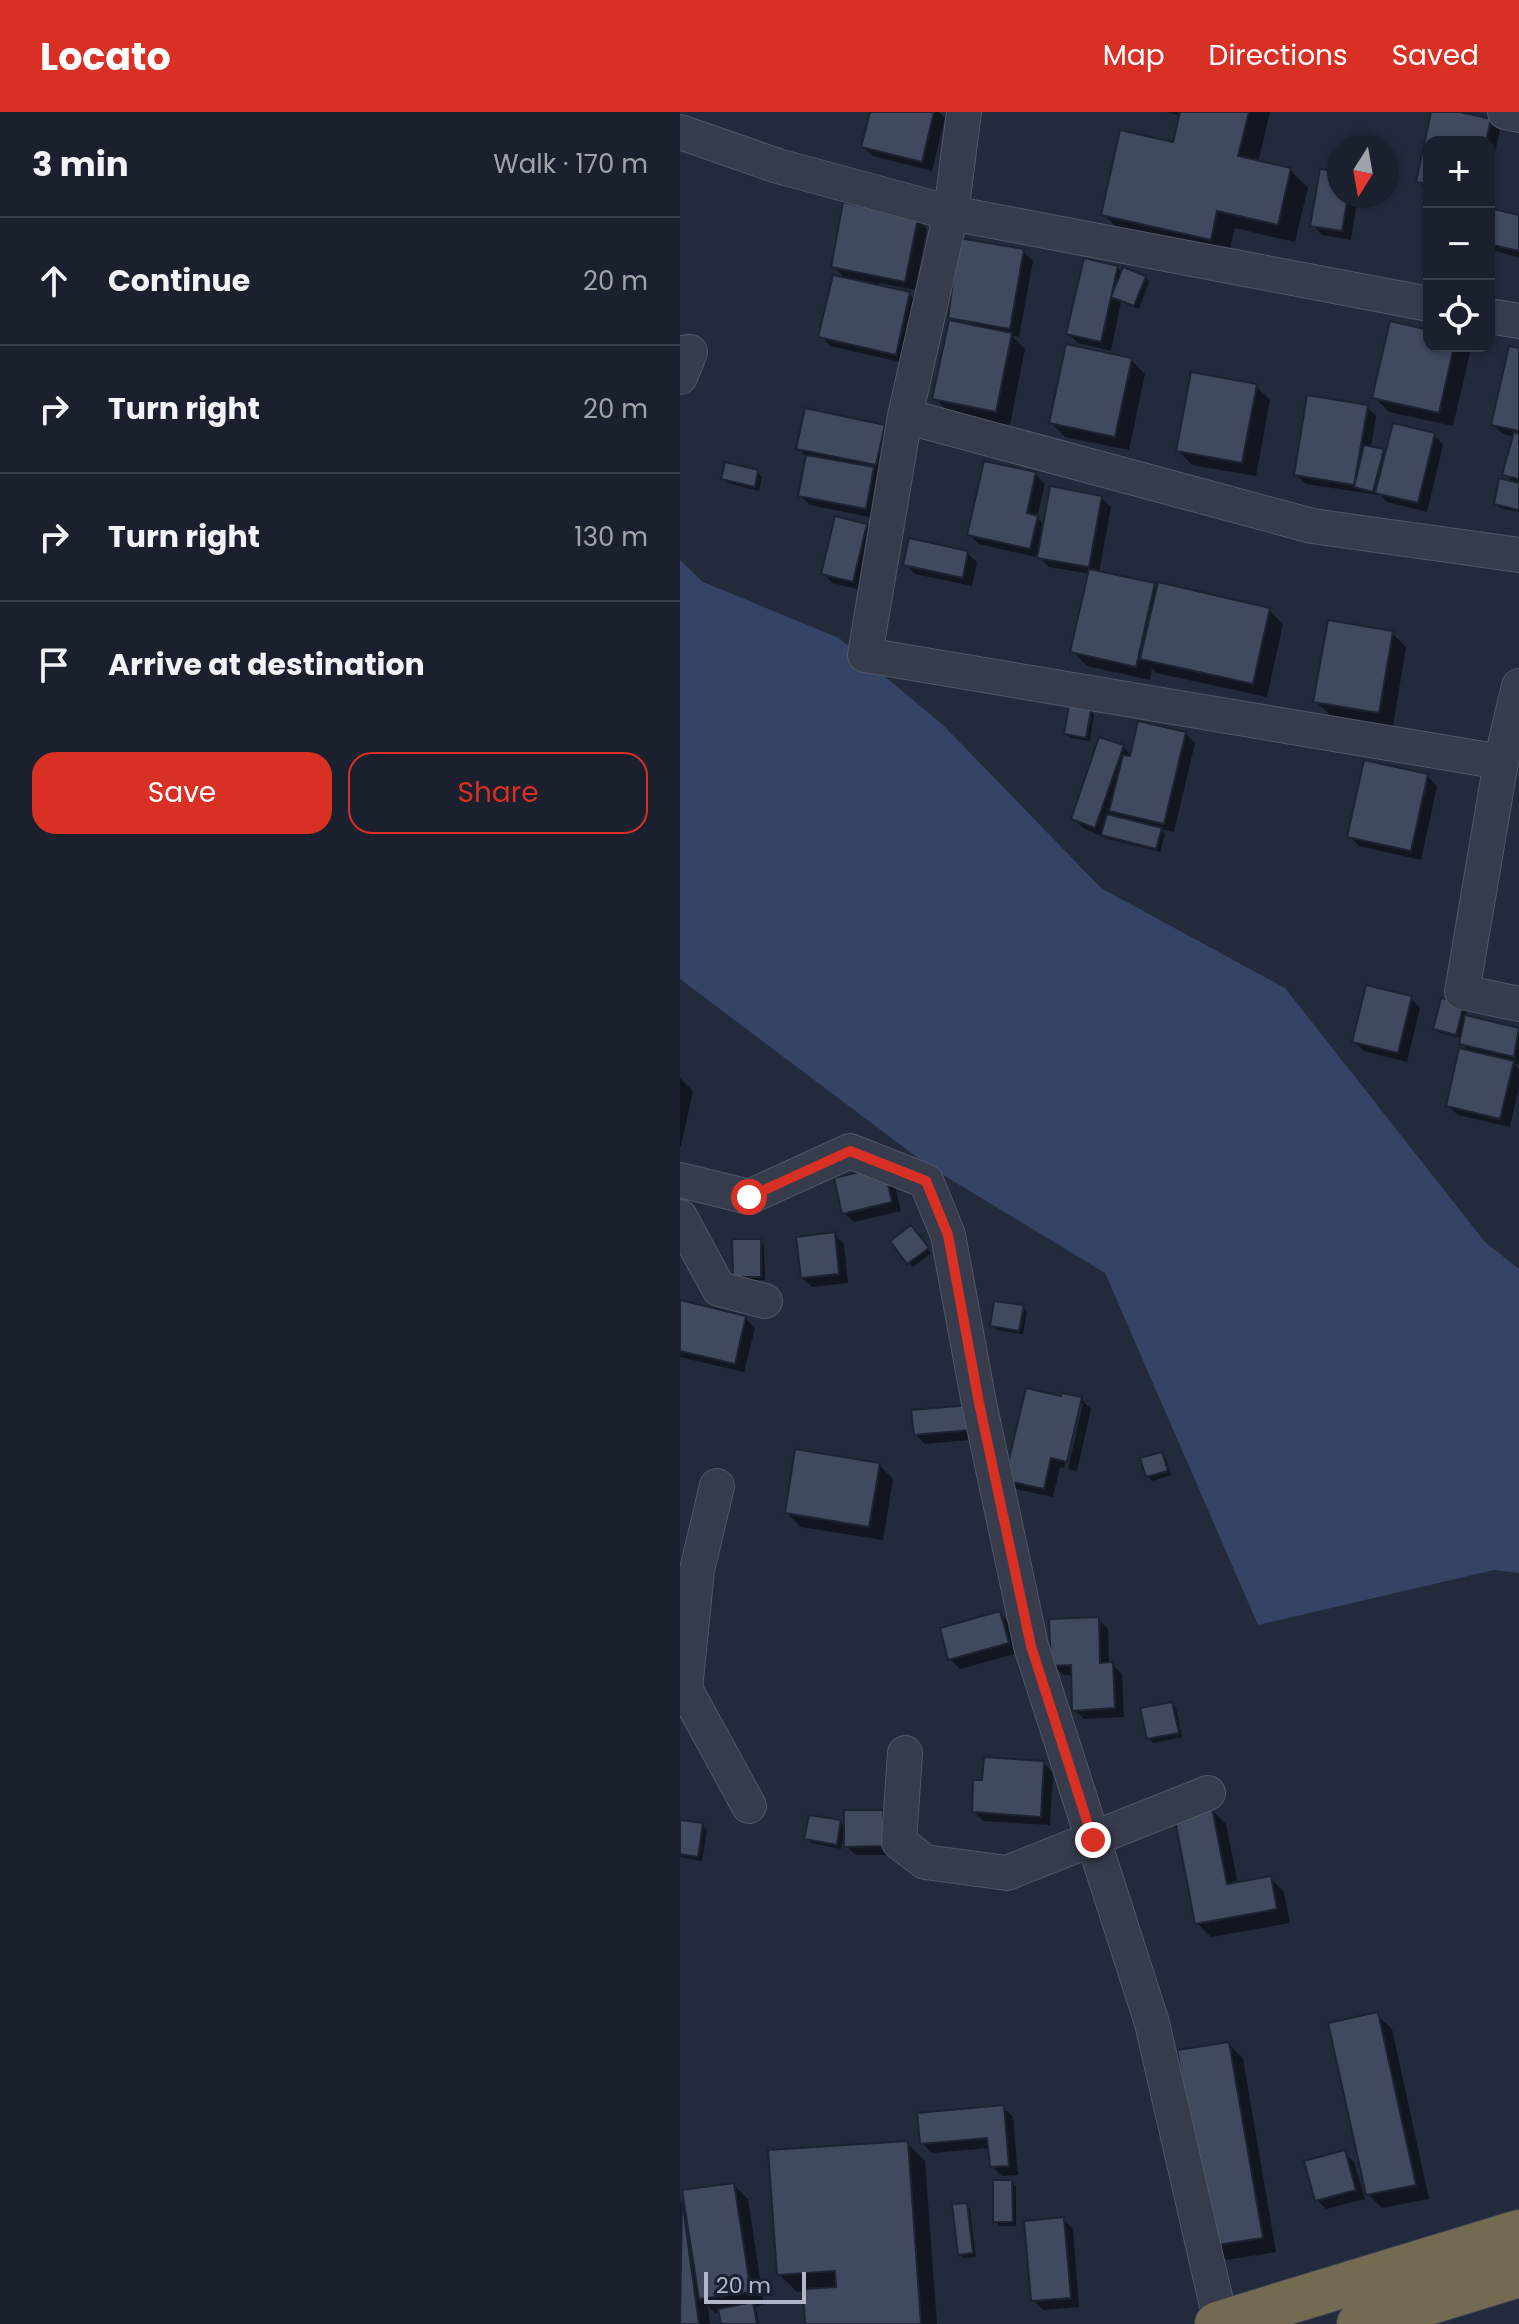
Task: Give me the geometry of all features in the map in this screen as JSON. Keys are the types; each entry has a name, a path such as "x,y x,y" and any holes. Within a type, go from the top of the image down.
{"highway":[{"path":"1219,2323 1519,2232"},
{"path":"1359,2324 1519,2275"}],"street":[{"path":"964,112 951,213 905,416 865,655 1501,762"},
{"path":"1505,112 1519,115"},
{"path":"680,132 778,166 951,213 1423,303"},
{"path":"1495,317 1519,321"},
{"path":"680,353 690,352 680,377"},
{"path":"905,416 1312,526 1519,555"},
{"path":"1519,686 1501,762 1462,992 1519,1004"},
{"path":"680,1180 749,1197 850,1151 926,1181 948,1235 979,1403 1031,1646 1152,2023 1219,2323"},
{"path":"680,1217 719,1289 765,1301"},
{"path":"717,1486 688,1568 685,1689 749,1806"},
{"path":"905,1753 899,1842 925,1862 1007,1873 1208,1793"}],"water":[{"path":"680,560 703,582 839,638 943,725 1101,888 1285,988 1485,1242 1519,1269 1519,1573 1494,1570 1258,1625 1105,1273 930,1167 680,979"}],"building":[{"path":"870,112 934,112 922,162 861,147"},
{"path":"1180,112 1249,112 1238,156 1291,168 1278,225 1217,211 1211,240 1101,215 1120,130 1173,142"},
{"path":"1431,112 1460,112 1491,119 1487,136 1426,136"},
{"path":"1423,149 1423,183 1416,182"},
{"path":"1320,169 1327,170 1327,208 1346,208 1342,231 1310,226"},
{"path":"843,202 918,218 905,282 831,267"},
{"path":"1495,209 1519,215 1519,251 1495,245"},
{"path":"959,238 1024,249 1010,329 948,318"},
{"path":"1084,258 1118,266 1101,342 1066,334"},
{"path":"1123,267 1146,276 1134,306 1111,297"},
{"path":"833,275 910,292 896,355 818,337"},
{"path":"949,320 1012,333 996,412 932,399"},
{"path":"1390,321 1423,329 1423,352 1453,352 1439,413 1372,398"},
{"path":"1066,344 1132,358 1115,437 1049,423"},
{"path":"1509,346 1519,348 1519,431 1491,425"},
{"path":"1191,372 1257,384 1242,463 1176,451"},
{"path":"1307,395 1368,405 1354,485 1294,475"},
{"path":"805,408 885,425 876,465 796,449"},
{"path":"1393,423 1435,433 1418,503 1375,493"},
{"path":"1514,432 1519,434 1519,479 1502,475"},
{"path":"1364,445 1384,449 1373,492 1354,487"},
{"path":"806,455 874,467 866,509 798,496"},
{"path":"984,461 1036,472 1027,513 1038,516 1030,549 967,535"},
{"path":"725,462 758,470 755,487 721,479"},
{"path":"1499,478 1519,483 1519,510 1494,504"},
{"path":"1050,486 1102,496 1089,567 1037,558"},
{"path":"835,516 867,524 853,582 821,574"},
{"path":"909,538 968,551 963,578 903,565"},
{"path":"1089,569 1155,583 1136,667 1070,652"},
{"path":"1158,582 1270,608 1253,684 1140,659"},
{"path":"1328,620 1393,631 1379,713 1313,702"},
{"path":"1069,705 1091,709 1086,738 1064,734"},
{"path":"1138,721 1186,732 1164,824 1109,811 1123,755 1130,756"},
{"path":"1099,737 1124,745 1095,828 1071,819"},
{"path":"1364,760 1428,774 1411,851 1347,837"},
{"path":"1107,814 1162,828 1156,849 1101,835"},
{"path":"1366,985 1412,996 1398,1053 1352,1042"},
{"path":"1441,998 1464,1004 1456,1035 1433,1029"},
{"path":"1465,1015 1519,1028 1514,1057 1459,1044"},
{"path":"1459,1048 1514,1061 1500,1119 1446,1106"},
{"path":"884,1166 892,1202 842,1214 834,1178"},
{"path":"911,1225 929,1248 907,1264 890,1241"},
{"path":"835,1232 839,1274 801,1278 796,1237"},
{"path":"732,1239 761,1239 761,1277 733,1277"},
{"path":"680,1300 746,1316 735,1364 680,1351"},
{"path":"994,1301 1024,1305 1019,1331 990,1326"},
{"path":"1026,1388 1082,1397 1067,1462 1051,1458 1044,1489 1004,1480"},
{"path":"970,1405 972,1430 914,1435 911,1410"},
{"path":"795,1449 880,1463 869,1527 785,1513"},
{"path":"1162,1452 1168,1471 1146,1477 1140,1458"},
{"path":"1000,1611 1009,1643 948,1660 940,1628"},
{"path":"1099,1617 1100,1663 1113,1662 1115,1708 1072,1711 1071,1665 1051,1666 1049,1619"},
{"path":"1172,1702 1179,1733 1147,1739 1140,1708"},
{"path":"984,1757 1044,1761 1041,1817 972,1812 973,1780 982,1780"},
{"path":"1212,1808 1227,1884 1271,1876 1277,1909 1195,1924 1174,1815"},
{"path":"844,1810 883,1810 884,1846 844,1847"},
{"path":"809,1815 841,1820 837,1845 804,1839"},
{"path":"680,1820 703,1823 698,1857 680,1854"},
{"path":"1378,2012 1416,2185 1366,2195 1328,2023"},
{"path":"1229,2042 1263,2238 1210,2246 1177,2050"},
{"path":"1004,2105 1009,2166 990,2167 987,2138 920,2144 917,2113"},
{"path":"908,2141 921,2324 805,2324 803,2289 836,2287 835,2271 777,2275 768,2150"},
{"path":"1345,2150 1356,2190 1315,2201 1304,2161"},
{"path":"993,2180 1012,2180 1013,2222 993,2222"},
{"path":"734,2183 751,2292 699,2299 682,2190"},
{"path":"682,2199 699,2324 680,2324"},
{"path":"967,2203 973,2253 958,2255 952,2204"},
{"path":"1064,2217 1071,2298 1031,2301 1024,2221"},
{"path":"753,2302 757,2324 721,2324 718,2309"}],"route":[{"path":"749,1197 850,1151 926,1181 948,1235 979,1403 1031,1646 1093,1840"}]}
